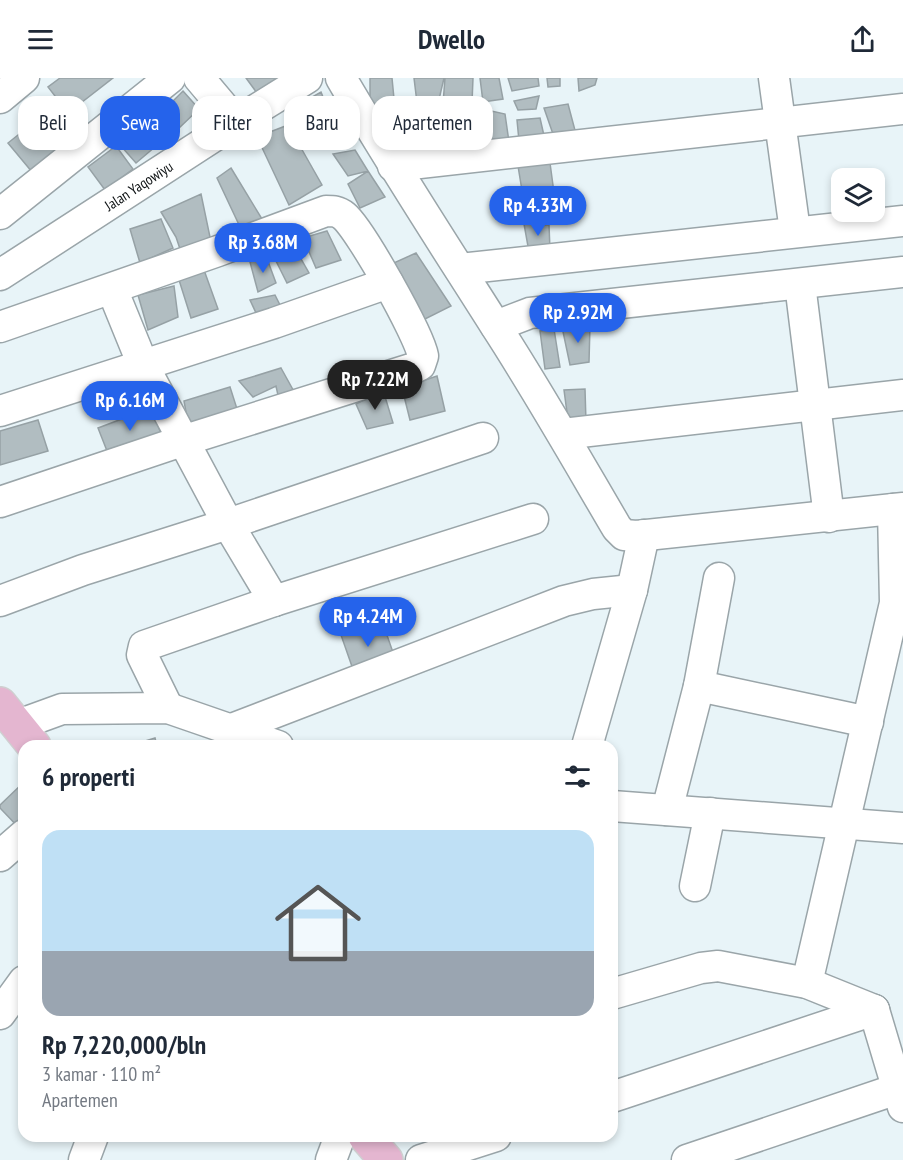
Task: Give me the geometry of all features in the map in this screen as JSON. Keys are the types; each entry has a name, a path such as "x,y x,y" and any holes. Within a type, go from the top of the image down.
{"main road":[{"path":"370,1142 386,1160"}],"street":[{"path":"0,98 24,78"},
{"path":"0,214 171,78"},
{"path":"198,78 214,96"},
{"name":"Jalan Yaqowiyu","path":"272,100 307,78"},
{"path":"340,78 563,434 617,528 624,535 644,535 898,509 895,603 807,982"},
{"path":"774,78 795,231"},
{"path":"393,166 903,110"},
{"name":"Jalan Yaqowiyu","path":"5,263 192,149"},
{"path":"0,327 326,211 336,211 344,216 355,230 388,283 423,356 420,365 414,368 182,441 0,502"},
{"path":"460,269 903,221"},
{"path":"496,326 530,313 903,272"},
{"path":"0,411 388,283"},
{"path":"800,284 829,517"},
{"path":"112,289 143,365 182,441 274,602"},
{"path":"563,434 903,395"},
{"path":"0,601 83,570 483,438"},
{"path":"168,708 142,655 144,646 533,519"},
{"path":"589,740 632,590 644,535"},
{"path":"667,810 699,686 719,578"},
{"path":"232,729 564,602 593,594 632,590"},
{"path":"699,686 868,722"},
{"path":"17,725 62,709 168,708 262,740"},
{"path":"618,806 903,828"},
{"path":"695,886 711,813"},
{"path":"0,856 18,840"},
{"path":"618,992 710,966 730,967 807,982 874,1010 901,1094 687,1160"},
{"path":"0,1014 18,989"},
{"path":"618,1095 874,1010"},
{"path":"84,1160 91,1142"},
{"path":"331,1160 338,1142"},
{"path":"422,1160 478,1142"}],"building":[{"path":"60,78 113,78 88,97 55,96 48,87"},
{"path":"246,78 278,78 279,79 257,93"},
{"path":"370,78 392,78 394,96 372,96 372,112 370,112"},
{"path":"414,78 444,78 440,96 416,96"},
{"path":"445,78 473,78 472,96 444,96"},
{"path":"480,78 499,78 503,99 493,100 493,96 482,96"},
{"path":"508,78 538,78 539,86 512,91"},
{"path":"547,78 560,78 560,86 548,87"},
{"path":"578,78 597,78 595,85 579,91"},
{"path":"183,91 192,101 192,116 180,127 180,96 178,96"},
{"path":"539,96 536,109 518,110 514,101"},
{"path":"568,104 576,134 554,137 544,108"},
{"path":"493,111 505,114 509,142 493,145"},
{"path":"540,118 545,140 519,141 517,120"},
{"path":"284,127 284,150 302,150 322,185 289,205 263,150 272,150 272,131"},
{"path":"18,135 18,150 59,150 32,172 8,143"},
{"path":"111,150 119,150 133,169 105,190 88,167"},
{"path":"124,150 151,150 136,163"},
{"path":"355,150 368,171 348,176 333,154"},
{"path":"399,150 422,150 423,157 401,156"},
{"path":"550,163 557,215 526,215 518,166"},
{"path":"231,168 262,219 241,229 217,178"},
{"path":"368,171 385,197 360,208 348,184"},
{"path":"201,194 210,237 181,252 176,237 161,212"},
{"path":"161,219 173,248 140,263 130,229"},
{"path":"524,224 549,225 550,250 529,252"},
{"path":"327,231 341,260 316,268 303,238"},
{"path":"292,243 309,273 287,283 272,253"},
{"path":"416,253 451,306 417,323 387,266"},
{"path":"266,256 276,283 258,292 250,262"},
{"path":"204,270 218,309 191,318 179,280"},
{"path":"174,286 178,317 148,330 138,295"},
{"path":"275,295 282,309 257,315 250,300"},
{"path":"590,325 589,362 570,365 562,327"},
{"path":"554,329 560,367 545,369 540,331"},
{"path":"281,368 297,397 279,400 276,386 253,397 239,381"},
{"path":"143,376 152,400 100,419 91,395"},
{"path":"437,376 445,411 410,420 402,388"},
{"path":"230,387 238,412 190,434 184,401"},
{"path":"585,389 586,422 568,420 564,390"},
{"path":"383,390 393,423 367,429 356,404"},
{"path":"151,408 162,436 109,456 98,428"},
{"path":"38,420 48,451 0,465 0,431"},
{"path":"382,621 396,661 355,675 341,635"},
{"path":"18,788 18,827 0,808 0,805"}]}
